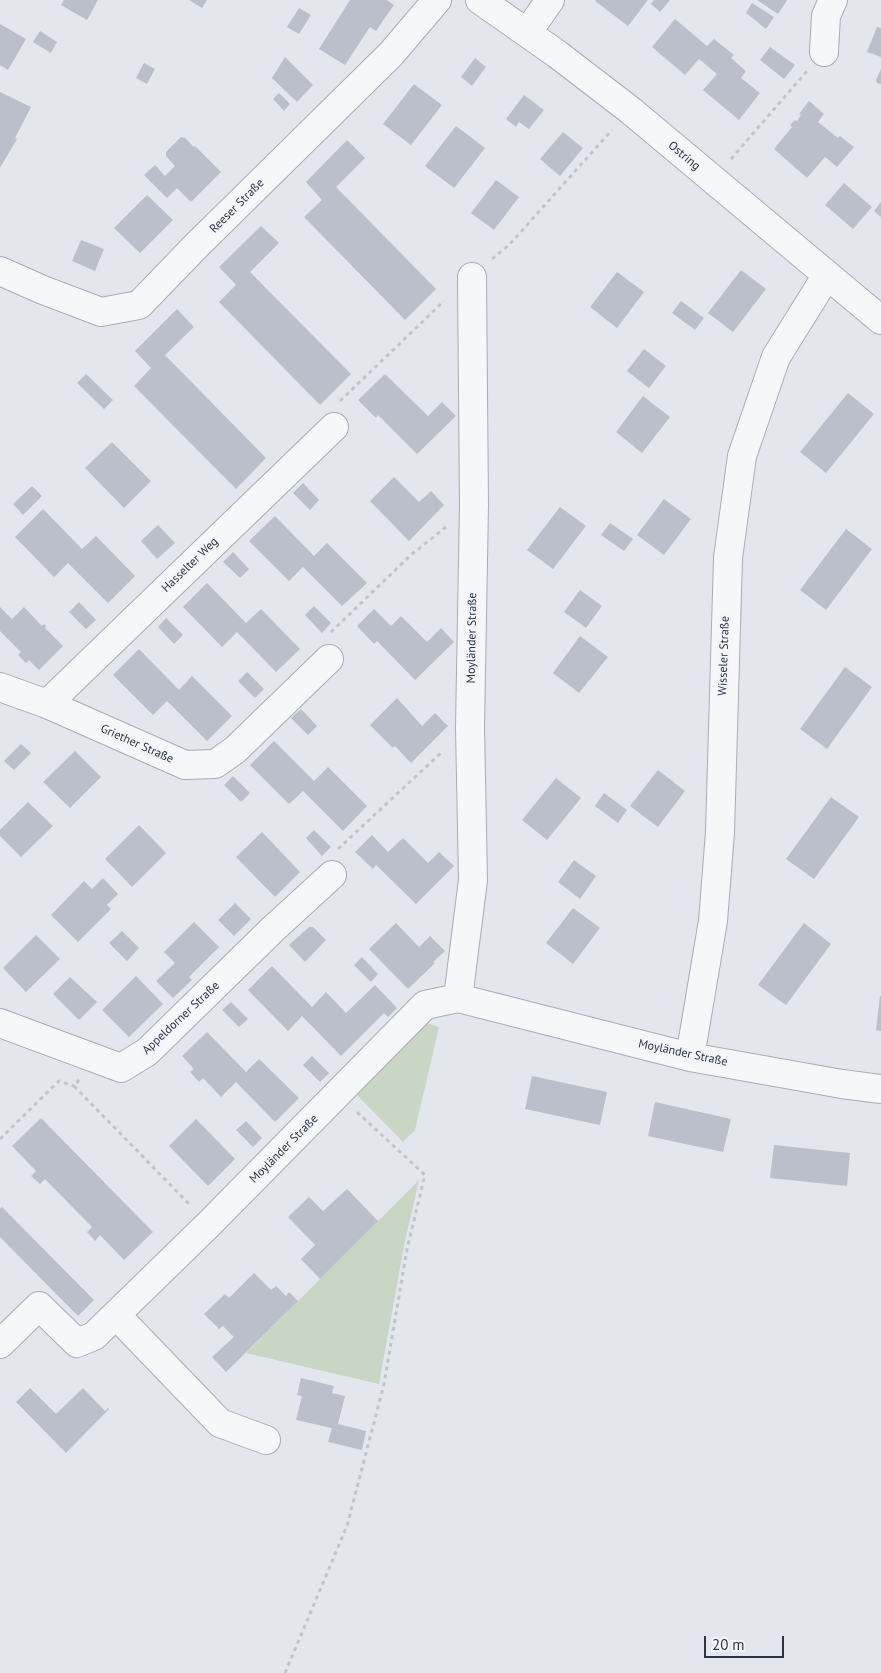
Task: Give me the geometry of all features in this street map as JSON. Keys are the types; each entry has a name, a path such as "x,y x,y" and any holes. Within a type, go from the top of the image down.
{"street":[{"name":"Reeser Straße","path":"0,270 43,290 101,312 139,305 196,246 391,54 437,0"},
{"name":"Ostring","path":"480,0 558,54 630,110 881,320"},
{"path":"528,33 550,0"},
{"path":"824,52 826,16 832,0"},
{"name":"Wisseler Straße","path":"690,1057 713,921 720,832 728,558 742,456 776,357 827,275"},
{"name":"Moyländer Straße","path":"458,998 473,880 470,727 474,505 472,276"},
{"name":"Hasselter Weg","path":"47,704 334,427"},
{"name":"Griether Straße","path":"0,687 47,704 184,765 215,764 235,750 329,659"},
{"name":"Appeldorner Straße","path":"0,1023 95,1060 121,1068 147,1052 273,929 332,875"},
{"name":"Moyländer Straße","path":"0,1344 39,1306 78,1343 94,1336 117,1316 209,1224 425,1005 458,998 690,1057 842,1084 881,1089"},
{"path":"117,1316 220,1424 266,1440"}],"path":[{"path":"727,163 824,52"},
{"path":"329,659 330,633 412,554 474,505"},
{"path":"332,875 333,853 438,754 470,727"},
{"path":"74,1086 95,1060"},
{"path":"0,1139 59,1081 74,1086 209,1224"},
{"path":"284,1673 348,1526 384,1384 407,1249 425,1174 338,1094"}],"green space":[{"path":"423,1022 439,1027 415,1130 403,1142 353,1091"},
{"path":"419,1180 404,1246 379,1384 246,1353"}],"building":[{"path":"64,0 98,0 87,20 61,5"},
{"path":"189,0 207,0 202,8"},
{"path":"350,0 387,0 394,5 376,31 370,27 345,65 319,49"},
{"path":"596,0 648,0 628,26"},
{"path":"654,0 670,0 660,12 651,4"},
{"path":"757,0 787,0 778,14"},
{"path":"752,3 774,17 766,29 746,13"},
{"path":"299,8 311,15 299,34 287,27"},
{"path":"675,19 707,46 714,39 734,55 731,58 746,71 741,78 760,93 739,120 703,90 717,74 699,59 685,75 652,47"},
{"path":"0,24 26,39 8,70 0,65"},
{"path":"877,27 881,28 881,57 867,52"},
{"path":"40,31 57,42 51,53 33,42"},
{"path":"770,47 795,65 784,79 760,60"},
{"path":"285,57 313,85 297,102 272,78"},
{"path":"475,58 486,67 472,86 461,77"},
{"path":"144,63 155,69 147,84 136,78"},
{"path":"881,69 881,84 877,83 876,80"},
{"path":"414,84 442,105 411,145 383,124"},
{"path":"0,92 31,107 15,138 17,139 0,168"},
{"path":"279,93 290,104 284,111 273,99"},
{"path":"524,95 544,110 529,129 519,122 516,127 506,119"},
{"path":"809,101 824,114 818,122 838,138 840,136 854,147 837,167 825,157 807,178 774,149 792,127 790,125 795,120 797,121 801,115 799,114"},
{"path":"456,126 485,148 454,188 425,166"},
{"path":"563,132 583,148 560,176 540,159"},
{"path":"181,137 195,146 221,172 191,202 177,188 167,198 144,175 155,165 165,176 175,166 166,156 166,152"},
{"path":"347,140 365,158 336,187 436,289 405,320 304,217 322,200 306,182"},
{"path":"496,180 519,197 494,230 471,213"},
{"path":"844,183 872,207 853,229 825,205"},
{"path":"147,195 173,220 140,253 114,228"},
{"path":"881,202 881,217 874,211"},
{"path":"261,226 279,243 250,272 351,374 320,405 219,302 236,285 219,267"},
{"path":"81,240 104,249 95,271 72,261"},
{"path":"741,270 766,289 733,332 708,313"},
{"path":"617,272 644,292 617,328 590,307"},
{"path":"681,301 704,318 695,330 672,313"},
{"path":"177,309 194,327 165,355 266,458 236,489 134,386 151,368 135,351"},
{"path":"644,349 666,366 649,388 627,371"},
{"path":"86,374 113,400 104,409 77,383"},
{"path":"385,374 428,416 442,402 456,416 417,454 378,415 376,418 358,400"},
{"path":"848,393 874,414 826,473 800,452"},
{"path":"643,396 670,417 642,453 616,432"},
{"path":"112,442 151,481 124,508 85,468"},
{"path":"394,477 419,502 431,491 444,505 409,541 370,501"},
{"path":"303,483 319,500 310,510 293,493"},
{"path":"32,486 42,496 23,515 13,504"},
{"path":"664,499 691,519 664,555 637,535"},
{"path":"560,507 586,526 553,569 527,550"},
{"path":"43,509 82,549 96,536 135,576 108,603 68,563 54,577 15,537"},
{"path":"275,516 314,556 327,543 367,583 342,606 303,567 289,581 249,541"},
{"path":"610,523 633,539 624,551 601,535"},
{"path":"158,525 175,543 157,559 141,541"},
{"path":"846,529 872,549 826,610 800,590"},
{"path":"233,552 249,569 240,578 223,562"},
{"path":"207,583 246,623 261,609 300,649 276,672 237,632 222,647 183,607"},
{"path":"580,590 602,606 586,628 564,612"},
{"path":"79,602 96,620 86,629 69,612"},
{"path":"314,606 331,623 322,633 305,615"},
{"path":"0,607 12,619 24,607 42,626 44,624 46,626 45,628 63,646 39,670 29,660 26,663 18,655 21,652 0,631"},
{"path":"374,609 391,626 401,616 427,642 441,628 454,642 415,680 377,641 374,644 357,626"},
{"path":"166,618 183,635 174,644 158,627"},
{"path":"580,636 608,657 579,693 553,673"},
{"path":"139,649 179,690 192,676 232,716 207,741 167,701 153,715 113,675"},
{"path":"845,667 872,687 827,749 800,729"},
{"path":"247,672 264,689 255,698 238,681"},
{"path":"397,698 422,726 435,713 448,726 411,763 395,746 393,748 370,725"},
{"path":"301,709 317,726 308,735 291,718"},
{"path":"274,741 314,781 328,767 367,806 343,831 303,791 289,804 250,765"},
{"path":"21,744 31,753 14,770 4,761"},
{"path":"75,751 101,777 70,808 43,782"},
{"path":"658,770 685,791 658,827 630,806"},
{"path":"233,776 250,793 241,802 224,785"},
{"path":"556,778 581,798 547,840 522,820"},
{"path":"604,793 627,810 618,823 595,806"},
{"path":"831,797 859,817 814,879 786,859"},
{"path":"28,802 53,826 21,857 0,836 0,830"},
{"path":"139,825 166,853 132,887 105,859"},
{"path":"314,830 331,847 322,856 306,838"},
{"path":"262,832 300,872 275,897 236,857"},
{"path":"372,835 388,852 403,838 428,863 439,852 454,866 416,904 376,865 373,869 355,852"},
{"path":"574,860 596,876 580,899 558,882"},
{"path":"103,878 118,894 107,905 111,909 78,942 51,915 84,881 92,889"},
{"path":"235,903 251,919 234,936 218,920"},
{"path":"573,908 600,928 573,964 546,943"},
{"path":"194,922 219,947 189,977 192,980 173,998 156,981 175,963 164,952"},
{"path":"396,923 419,947 430,936 445,951 408,989 369,949"},
{"path":"804,923 831,944 786,1005 758,985"},
{"path":"309,927 313,927 326,940 305,962 289,945"},
{"path":"122,931 139,948 127,961 109,943"},
{"path":"36,935 60,959 26,992 3,968"},
{"path":"362,957 378,974 371,982 354,965"},
{"path":"272,966 312,1007 326,992 346,1013 375,985 397,1008 388,1017 384,1013 341,1056 302,1016 288,1031 248,990"},
{"path":"136,976 163,1004 129,1037 102,1010"},
{"path":"70,977 97,1002 79,1020 53,994"},
{"path":"881,996 881,1031 876,1030"},
{"path":"231,1002 248,1019 239,1027 222,1010"},
{"path":"207,1032 246,1072 259,1059 299,1098 275,1122 236,1082 221,1097 203,1078 199,1082 190,1072 194,1069 182,1056"},
{"path":"312,1056 329,1073 320,1082 303,1065"},
{"path":"532,1076 607,1092 600,1125 525,1109"},
{"path":"655,1102 731,1119 723,1152 648,1136"},
{"path":"41,1118 153,1232 124,1260 100,1235 95,1241 87,1232 92,1227 45,1179 40,1184 31,1176 36,1171 12,1146"},
{"path":"196,1119 235,1159 208,1186 169,1146"},
{"path":"246,1121 262,1138 253,1147 236,1130"},
{"path":"774,1145 850,1153 847,1186 770,1178"},
{"path":"347,1189 378,1221 320,1279 301,1259 315,1245 288,1217 309,1197 323,1211"},
{"path":"2,1207 94,1300 78,1316 0,1237 0,1209"},
{"path":"254,1273 271,1290 276,1286 286,1296 289,1292 298,1301 226,1372 212,1357 234,1337 223,1326 219,1329 204,1314 225,1294 229,1298"},
{"path":"301,1378 334,1386 332,1393 345,1396 338,1424 366,1431 362,1450 328,1442 332,1428 296,1420 302,1396 297,1395"},
{"path":"30,1388 56,1414 83,1388 105,1411 109,1409 66,1453 16,1402"}]}
